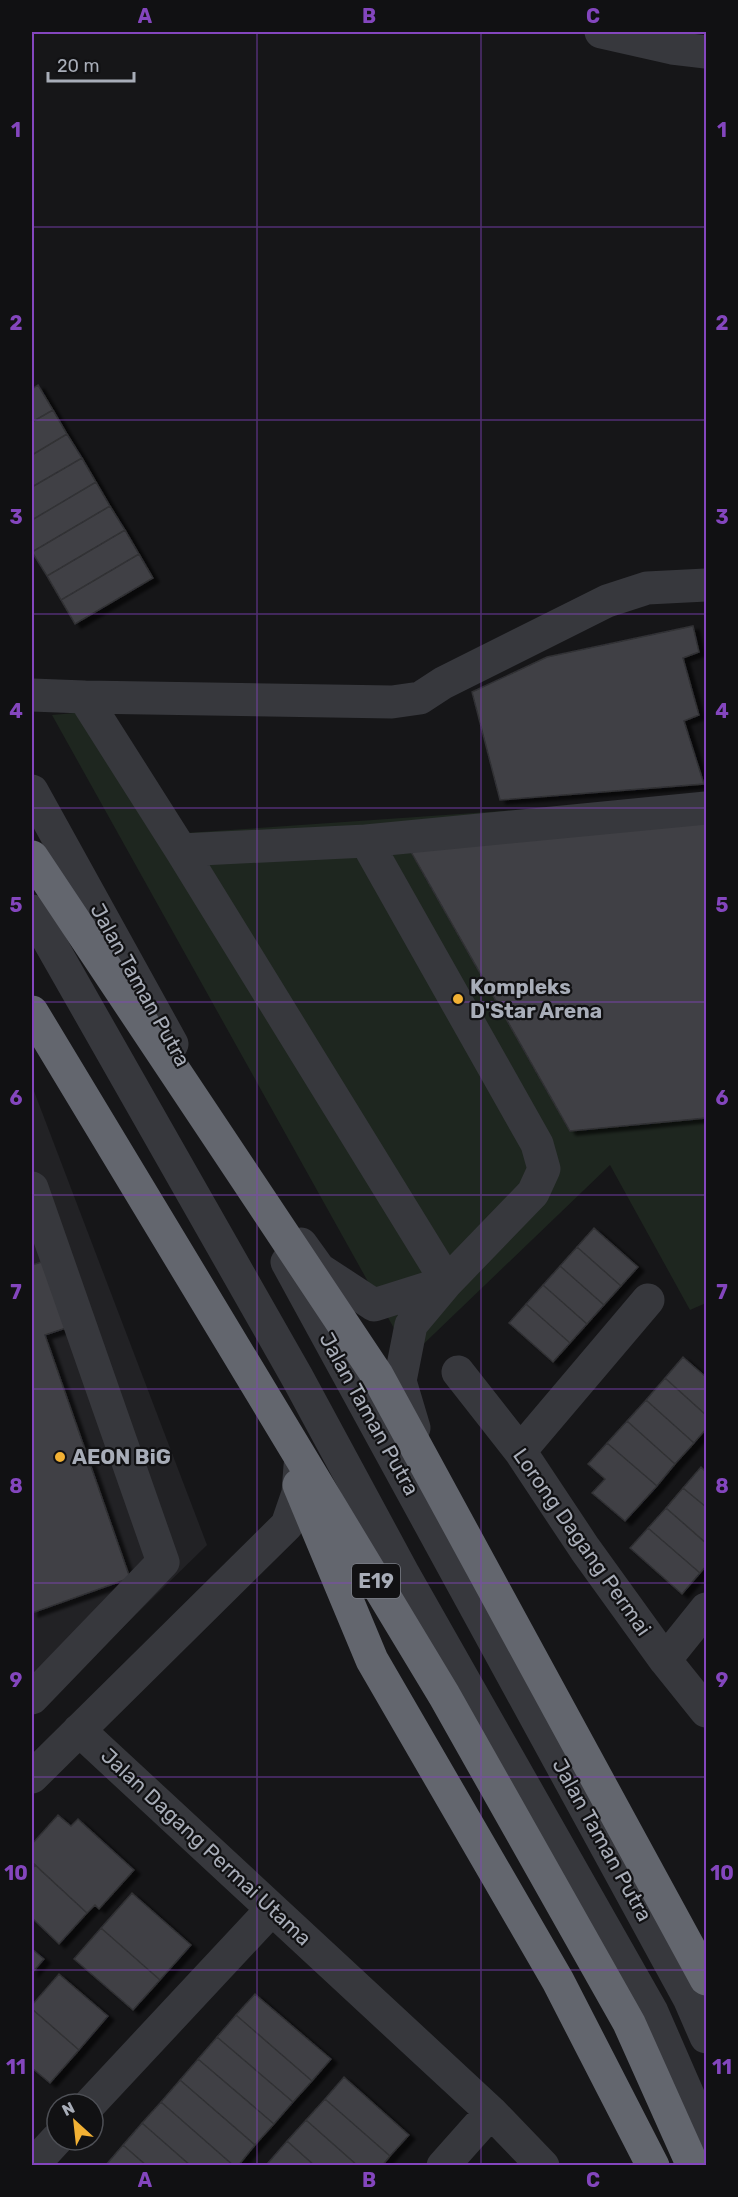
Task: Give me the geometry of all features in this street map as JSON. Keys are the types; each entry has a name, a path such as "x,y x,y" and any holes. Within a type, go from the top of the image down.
{"highway":[{"path":"32,857 377,1376 706,1979"},
{"name":"E19","path":"32,1012 444,1695 623,2013 693,2166"},
{"path":"253,1375 372,1660 558,1982 653,2166"}],"street":[{"path":"601,32 672,48 706,52"},
{"path":"32,695 84,698 393,702 420,698 443,683 607,602 647,588 706,585"},
{"path":"84,698 181,850 447,1282"},
{"name":"Jalan Taman Putra","path":"32,791 230,1149 288,1265 688,1998 706,2037"},
{"path":"181,850 366,841 706,808"},
{"path":"366,841 537,1144 544,1168 533,1193 447,1282 411,1325 400,1382 465,1589"},
{"path":"32,894 78,874"},
{"name":"Jalan Taman Putra","path":"32,911 297,1377 403,1573 652,2012 706,2136"},
{"path":"230,1149 319,1269 374,1305 447,1282"},
{"path":"32,1188 163,1562 32,1698"},
{"path":"520,1451 648,1300"},
{"name":"Lorong Dagang Permai","path":"458,1372 520,1451 585,1549 665,1660 706,1711"},
{"path":"32,1777 287,1525 298,1493 301,1458 297,1377"},
{"path":"287,1525 322,1523 356,1532 403,1573"},
{"path":"665,1660 706,1609"},
{"name":"Jalan Dagang Permai Utama","path":"79,1730 491,2112 543,2166"},
{"path":"101,2092 272,1909"},
{"path":"443,2166 491,2112"},
{"path":"32,2166 45,2152"}],"shaded area":[{"name":"Kompleks D'Star Arena","path":"108,710 186,833 706,797 706,1303 690,1310 610,1165 410,1357 52,715"},
{"path":"32,1086 207,1545 32,1716"}],"building":[{"path":"38,385 53,410 32,422 32,389"},
{"path":"53,410 67,434 32,455 32,422"},
{"path":"67,434 82,458 32,487 32,455"},
{"path":"82,458 96,482 32,520 32,487"},
{"path":"96,482 110,506 32,552 32,520"},
{"path":"110,506 125,530 47,576 32,552"},
{"path":"125,530 139,554 61,600 47,576"},
{"path":"139,554 153,578 75,624 61,600"},
{"path":"693,626 699,652 683,658 699,715 684,721 704,784 500,800 472,692 547,657"},
{"path":"706,823 706,1118 570,1131 410,850"},
{"path":"594,1228 638,1267 621,1286 577,1247"},
{"path":"577,1247 621,1286 604,1305 560,1266"},
{"name":"AEON BiG","path":"51,1259 75,1325 45,1335 130,1578 32,1613 32,1265"},
{"path":"560,1266 604,1305 587,1324 543,1285"},
{"path":"543,1285 587,1324 570,1343 526,1304"},
{"path":"526,1304 570,1343 553,1362 509,1323"},
{"path":"683,1357 706,1377 706,1415 665,1378"},
{"path":"665,1378 706,1415 706,1429 694,1443 646,1400"},
{"path":"646,1400 694,1443 675,1464 627,1421"},
{"path":"627,1421 675,1464 657,1486 607,1443"},
{"path":"607,1443 657,1486 625,1521 592,1493 605,1479 588,1464"},
{"path":"701,1467 706,1472 706,1507 683,1488"},
{"path":"683,1488 706,1507 706,1543 666,1508"},
{"path":"666,1508 706,1543 706,1566 700,1573 648,1528"},
{"path":"648,1528 700,1573 682,1594 630,1548"},
{"path":"58,1815 71,1826 78,1819 134,1870 99,1909 95,1905 87,1913 32,1862 32,1844"},
{"path":"35,1865 87,1913 59,1944 32,1918 32,1869"},
{"path":"132,1893 191,1945 160,1980 101,1928"},
{"path":"101,1928 160,1980 133,2010 74,1959"},
{"path":"32,1949 44,1959 32,1973"},
{"path":"59,1974 108,2016 79,2050 32,2009 32,2005"},
{"path":"255,1994 331,2059 312,2081 236,2015"},
{"path":"32,2009 79,2050 50,2083 32,2068"},
{"path":"236,2015 312,2081 293,2102 217,2037"},
{"path":"217,2037 293,2102 274,2124 198,2059"},
{"path":"198,2059 274,2124 255,2145 180,2080"},
{"path":"344,2077 409,2135 390,2156 325,2099"},
{"path":"180,2080 255,2145 238,2166 234,2166 161,2102"},
{"path":"325,2099 390,2156 382,2166 358,2166 306,2120"},
{"path":"161,2102 234,2166 191,2166 142,2123"},
{"path":"306,2120 358,2166 315,2166 287,2141"},
{"path":"142,2123 191,2166 147,2166 123,2145"},
{"path":"287,2141 315,2166 272,2166 268,2163"},
{"path":"123,2145 147,2166 105,2166"}],"place":[{"name":"Kompleks D'Star Arena","path":"458,999"},
{"name":"AEON BiG","path":"60,1457"}]}
